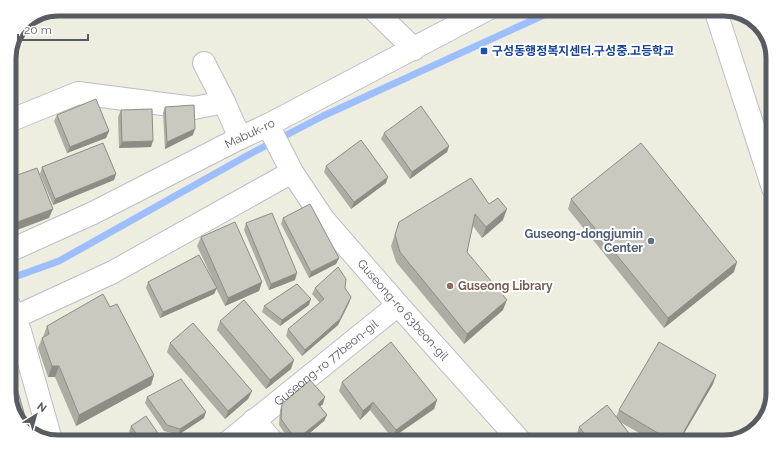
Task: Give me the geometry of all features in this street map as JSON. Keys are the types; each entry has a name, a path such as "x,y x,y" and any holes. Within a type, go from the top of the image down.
{"street":[{"path":"380,16 414,49"},
{"name":"Mabuk-ro","path":"16,248 92,213 268,125 475,16"},
{"path":"717,16 766,166"},
{"path":"204,63 240,138"},
{"path":"16,119 78,93 194,108 224,102"},
{"name":"Guseong-ro 63beon-gil","path":"268,125 291,169 324,220 515,435"},
{"path":"16,312 113,272 291,169"},
{"name":"Guseong-ro 77beon-gil","path":"236,435 398,305"},
{"path":"16,323 20,331 49,434"},
{"path":"254,420 267,435"}],"building":[{"path":"96,99 109,131 70,147 57,115"},
{"path":"194,105 195,129 167,142 165,107"},
{"path":"421,106 449,146 412,172 384,133"},
{"path":"152,109 153,141 122,142 121,110"},
{"path":"361,140 388,177 354,202 326,166"},
{"path":"103,143 116,174 55,199 42,167"},
{"name":"Guseong-dongjumin Center","path":"641,143 737,262 668,318 571,199"},
{"path":"37,168 53,209 16,222 16,176"},
{"name":"Guseong Library","path":"471,178 489,204 498,198 507,209 486,227 475,214 467,252 507,300 467,334 400,252 395,235 399,222"},
{"path":"310,204 339,258 311,272 283,218"},
{"path":"272,213 297,273 271,284 246,223"},
{"path":"235,222 262,282 228,298 201,237"},
{"path":"199,255 217,288 163,312 148,282"},
{"path":"338,267 346,279 345,288 351,297 340,319 305,350 288,329 324,299 315,288"},
{"path":"297,284 311,299 282,320 264,306"},
{"path":"103,294 110,307 117,304 154,375 79,415 59,366 52,366 42,338 49,334 47,326"},
{"path":"244,300 294,360 270,380 220,321"},
{"path":"193,323 252,391 228,411 170,343"},
{"path":"391,342 437,400 396,430 373,402 363,411 342,382"},
{"path":"659,342 716,375 682,435 661,435 619,410"},
{"path":"181,379 206,412 180,429 167,425 147,397"},
{"path":"310,380 325,397 318,404 327,415 302,435 292,435 281,419 282,404"},
{"path":"17,388 26,420 18,407"},
{"path":"607,405 631,435 585,435 579,427"},
{"path":"146,416 159,435 137,435 131,426"}],"waterway":[{"path":"16,276 59,261 250,154 323,116 542,16"}],"place":[{"name":"구성동행정복지센터.구성중.고등학교","path":"484,51"},
{"name":"Guseong-dongjumin Center","path":"651,241"},
{"name":"Guseong Library","path":"450,286"}]}
